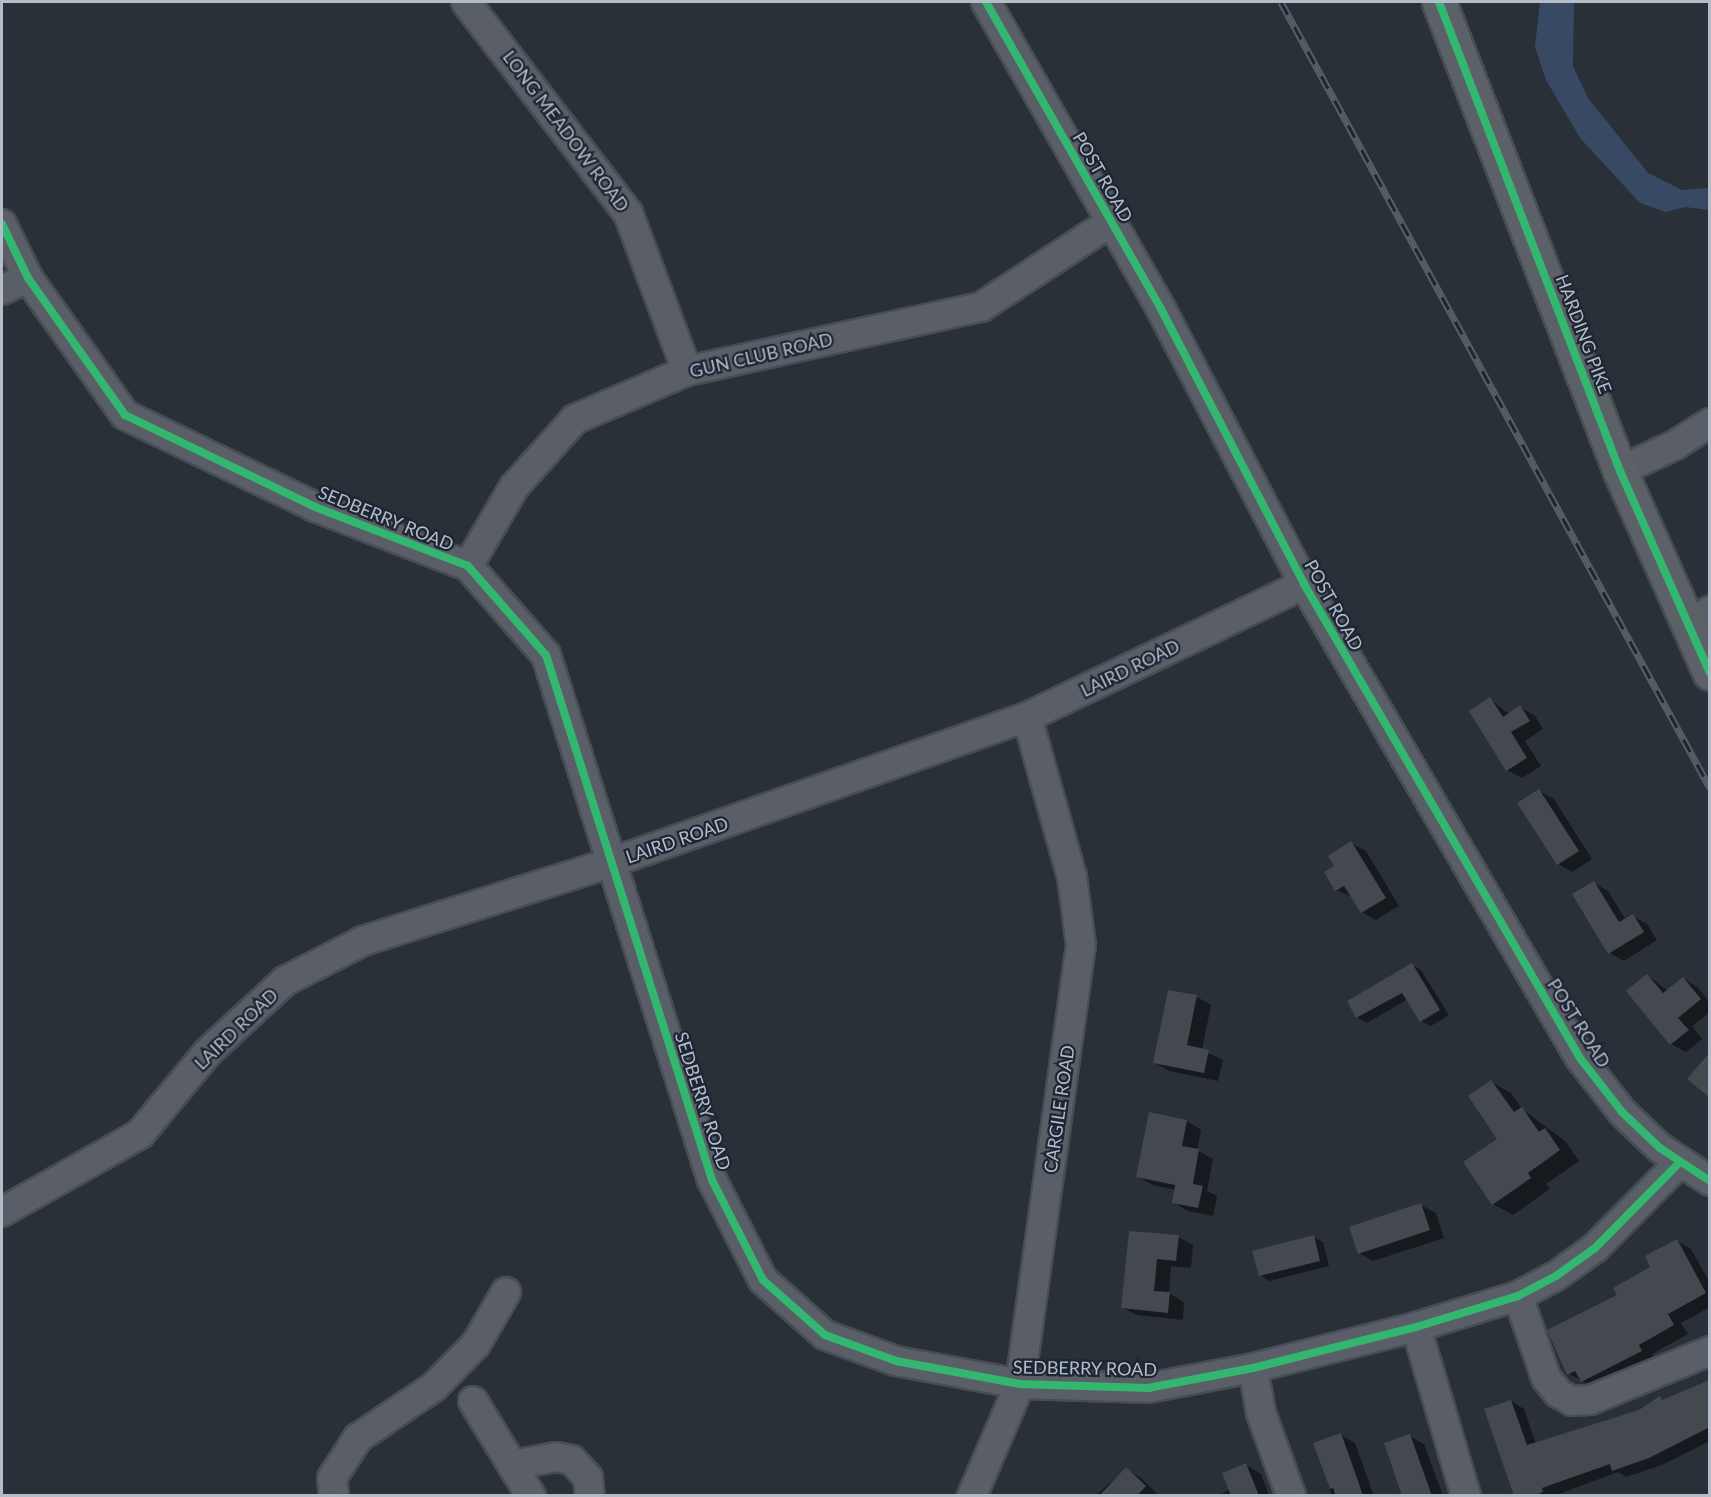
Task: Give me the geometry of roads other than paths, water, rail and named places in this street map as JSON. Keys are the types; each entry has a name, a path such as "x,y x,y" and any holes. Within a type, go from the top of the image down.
{"main road":[{"name":"HARDING PIKE","path":"1439,2 1620,471 1699,617 1710,673"}],"street":[{"name":"LONG MEADOW ROAD","path":"466,2 628,213 687,371"},
{"name":"POST ROAD","path":"986,2 1161,309 1304,584 1580,1058 1622,1112 1678,1164 1710,1181"},
{"name":"GUN CLUB ROAD","path":"468,567 514,487 575,418 687,371 981,307 1111,222"},
{"name":"SEDBERRY ROAD","path":"2,224 28,278 125,415 315,507 468,567 546,656 712,1180 764,1280 825,1335 896,1361 1020,1384 1148,1388 1253,1368 1416,1327 1518,1296 1557,1276 1595,1248 1678,1164"},
{"path":"2,290 28,278"},
{"path":"1620,471 1675,445 1710,423"},
{"name":"LAIRD ROAD","path":"2,1212 140,1134 208,1052 285,981 363,941 610,863 1027,717 1304,584"},
{"name":"CARGILE ROAD","path":"972,1496 1020,1384 1081,945 1072,877 1027,717"},
{"path":"334,1496 332,1478 358,1438 434,1387 476,1344 506,1292"},
{"path":"1518,1296 1545,1378 1558,1393 1572,1401 1590,1400 1710,1351"},
{"path":"1416,1327 1466,1496"},
{"path":"1253,1368 1261,1413 1291,1496"},
{"path":"473,1401 531,1496"},
{"path":"512,1465 556,1457 572,1460 588,1478 590,1496"}],"water":[{"path":"1540,2 1574,2 1573,66 1588,98 1648,173 1682,190 1709,188 1709,210 1685,207 1666,212 1640,203 1580,138 1546,80 1535,47"}],"railway":[{"path":"1281,2 1710,788"}]}
